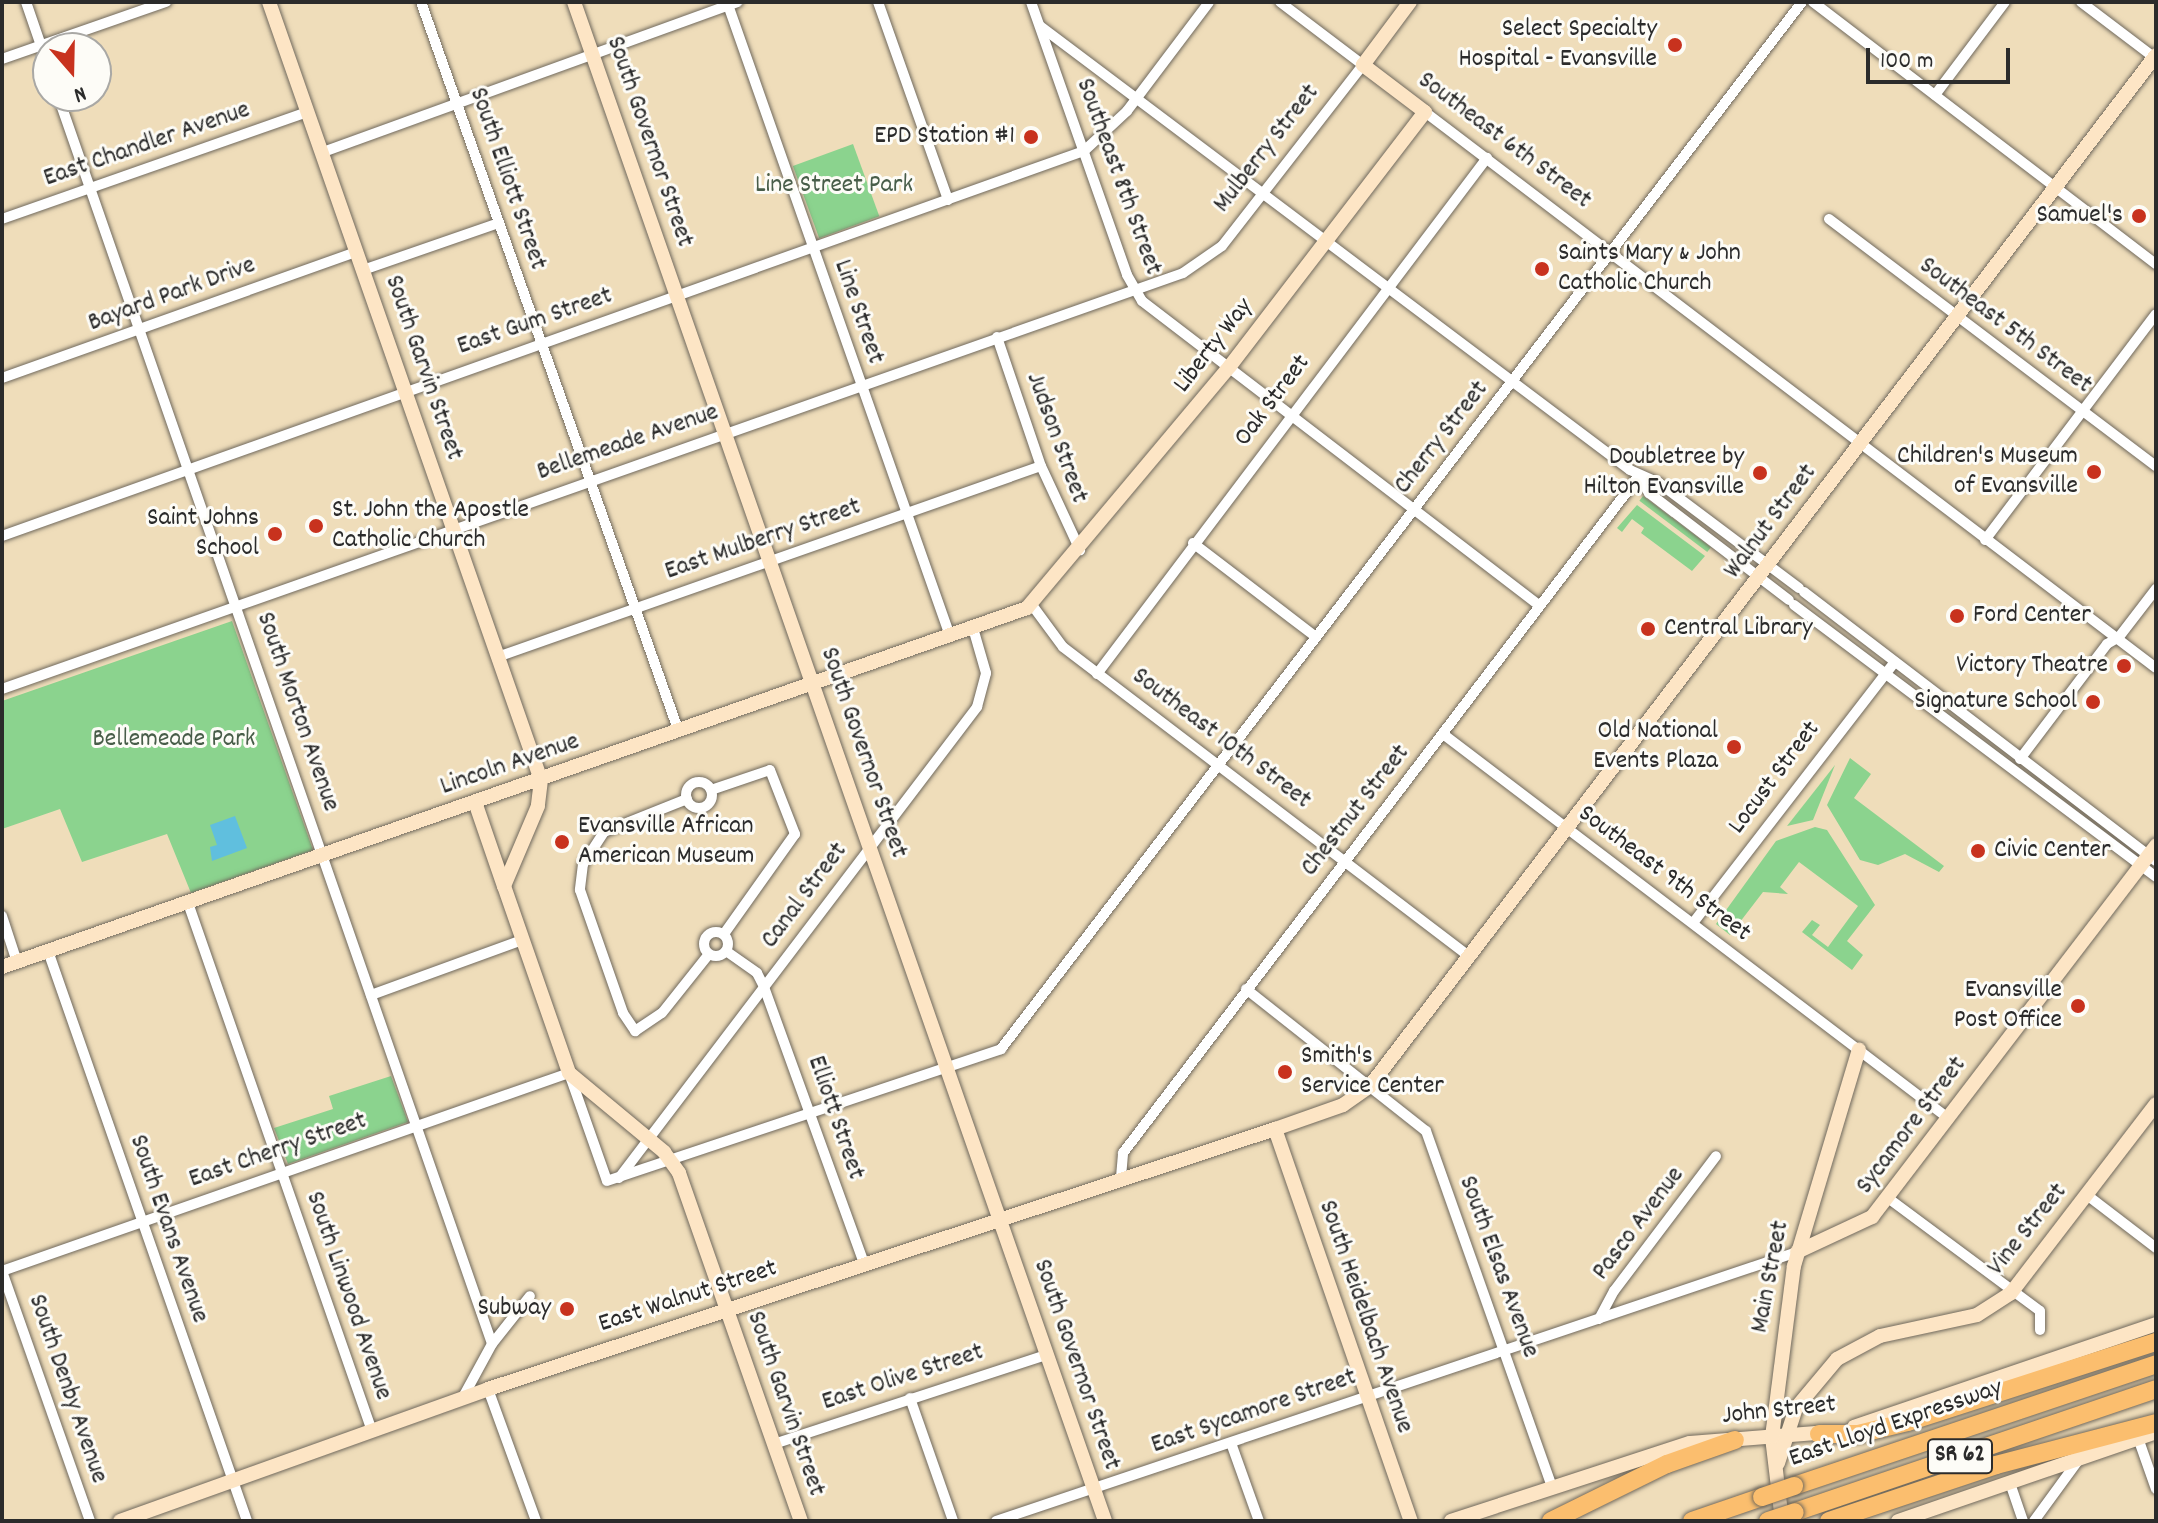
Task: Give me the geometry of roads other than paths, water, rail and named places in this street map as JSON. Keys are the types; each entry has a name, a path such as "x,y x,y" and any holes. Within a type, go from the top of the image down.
{"highway":[{"path":"1819,1434 1858,1434 1908,1422 2156,1342"},
{"name":"East Lloyd Expressway","path":"1692,1521 2156,1364"},
{"name":"East Lloyd Expressway","path":"1768,1521 2156,1389"},
{"path":"1829,1521 1996,1465 2156,1423"},
{"path":"1551,1521 1667,1464 1735,1440"}],"main road":[{"name":"South Garvin Street","path":"269,2 541,780"},
{"name":"South Governor Street","path":"574,2 1105,1521"},
{"name":"Mulberry Street","path":"1363,65 1410,2"},
{"name":"Walnut Street","path":"1275,1129 1343,1105 1370,1086 2155,57"},
{"name":"Southeast 6th Street","path":"1363,65 1425,112"},
{"name":"Liberty Way","path":"1032,605 1080,550 1226,367 1425,112"},
{"name":"Lincoln Avenue","path":"2,967 813,685 1032,605"},
{"path":"504,886 538,806 541,780"},
{"path":"475,802 569,1073"},
{"name":"Sycamore Street","path":"1797,1252 1872,1217 2150,856"},
{"name":"Main Street","path":"1780,1436 1797,1252 1859,1050"},
{"name":"South Garvin Street","path":"569,1073 672,1161 801,1521"},
{"name":"Vine Street","path":"1788,1516 1778,1463 1780,1436 1805,1392 1849,1350 1880,1336 1956,1323 2013,1291 2156,1104"},
{"name":"East Walnut Street","path":"120,1521 488,1389 999,1217 1275,1129"},
{"name":"South Heidelbach Avenue","path":"1275,1129 1411,1521"},
{"name":"John Street","path":"1451,1521 1690,1443 1819,1434 1858,1426 2156,1324"},
{"path":"1898,1521 2156,1432"}],"street":[{"path":"26,2 36,32"},
{"path":"81,32 166,2"},
{"name":"South Elliott Street","path":"421,2 679,732"},
{"path":"878,2 948,200"},
{"name":"Southeast 8th Street","path":"1031,2 1133,289 1226,367 1540,606"},
{"path":"1084,151 1138,97 1209,2"},
{"name":"Southeast 6th Street","path":"1280,2 1363,65"},
{"name":"Cherry Street","path":"947,1068 1006,1044 1802,2"},
{"path":"1813,2 2156,264"},
{"path":"1935,95 2005,2"},
{"path":"2081,2 2155,57"},
{"path":"323,152 731,3"},
{"name":"Line Street","path":"731,3 860,385 950,636"},
{"path":"1040,26 1265,192 1387,288 1639,476 1659,483 2021,755 2150,856 2156,877"},
{"path":"2,59 32,49"},
{"name":"Mulberry Street","path":"1133,289 1203,262 1265,192 1363,65"},
{"name":"South Morton Avenue","path":"64,112 492,1344"},
{"name":"East Chandler Avenue","path":"2,219 307,112"},
{"name":"Southeast 6th Street","path":"1425,112 2156,668"},
{"name":"East Gum Street","path":"2,536 1084,151"},
{"name":"Oak Street","path":"1097,674 1290,414 1487,158"},
{"name":"Southeast 5th Street","path":"1829,219 2156,466"},
{"path":"363,270 499,223"},
{"name":"Bayard Park Drive","path":"2,378 356,252"},
{"name":"Bellemeade Avenue","path":"2,689 1133,289"},
{"path":"1985,540 2156,314"},
{"name":"Judson Street","path":"997,337 1041,466 1080,550"},
{"name":"East Mulberry Street","path":"500,656 1041,466"},
{"path":"1639,476 1649,493 1885,674 2019,769 2150,856"},
{"name":"Chestnut Street","path":"1121,1177 1123,1153 1639,476"},
{"path":"1193,543 1316,637"},
{"path":"2019,769 2021,755 2107,644 2119,637 2156,589"},
{"name":"Southeast 10th Street","path":"1032,605 1063,647 1470,957"},
{"name":"Canal Street","path":"619,1178 977,707 986,673 973,628"},
{"name":"Locust Street","path":"1693,923 1895,662"},
{"name":"Southeast 9th Street","path":"1443,734 1948,1118"},
{"path":"726,951 724,934 795,834 770,770 711,790 695,783 687,799 604,832 583,864 580,890 623,1013 635,1031 662,1013 709,954 726,951 757,973 764,987"},
{"path":"687,799 704,807 711,790"},
{"name":"South Linwood Avenue","path":"188,903 372,1431"},
{"path":"2,916 17,962"},
{"path":"709,954 706,936 724,934"},
{"path":"371,995 522,940"},
{"name":"South Evans Avenue","path":"48,951 247,1521"},
{"name":"Elliott Street","path":"764,987 864,1264"},
{"name":"South Elsas Avenue","path":"1246,989 1426,1131 1552,1486"},
{"path":"569,1073 607,1181 947,1068"},
{"name":"East Cherry Street","path":"2,1271 569,1073"},
{"name":"Pasco Avenue","path":"1599,1319 1614,1291 1716,1156"},
{"path":"2087,1195 2156,1248"},
{"path":"1888,1198 2040,1311 2040,1330"},
{"name":"East Sycamore Street","path":"996,1521 1797,1252"},
{"name":"South Denby Avenue","path":"2,1271 90,1521"},
{"path":"462,1399 492,1344 530,1296"},
{"name":"East Olive Street","path":"774,1444 1046,1355"},
{"path":"488,1389 536,1521"},
{"path":"910,1398 953,1521"},
{"path":"2138,1438 2156,1489"},
{"path":"1231,1443 1259,1521"},
{"path":"2034,1521 2082,1457"},
{"path":"2010,1483 2023,1521"}],"water":[{"path":"235,816 247,848 212,861 210,847 217,845 210,825"}],"place":[{"name":"Select Specialty Hospital - Evansville","path":"1675,45"},
{"name":"EPD Station #1","path":"1031,137"},
{"name":"Samuel's","path":"2139,216"},
{"name":"Saints Mary & John Catholic Church","path":"1542,269"},
{"name":"Children's Museum of Evansville","path":"2094,472"},
{"name":"Doubletree by Hilton Evansville","path":"1760,473"},
{"name":"St. John the Apostle Catholic Church","path":"316,526"},
{"name":"Saint Johns School","path":"275,534"},
{"name":"Ford Center","path":"1957,616"},
{"name":"Central Library","path":"1648,629"},
{"name":"Victory Theatre","path":"2124,666"},
{"name":"Signature School","path":"2093,702"},
{"name":"Old National Events Plaza","path":"1734,747"},
{"name":"Evansville African American Museum","path":"562,842"},
{"name":"Civic Center","path":"1978,851"},
{"name":"Evansville Post Office","path":"2078,1006"},
{"name":"Smith's Service Center","path":"1285,1072"},
{"name":"Subway","path":"567,1309"}],"park label":[{"name":"Line Street Park","path":"834,186"},
{"name":"Bellemeade Park","path":"174,740"}]}
